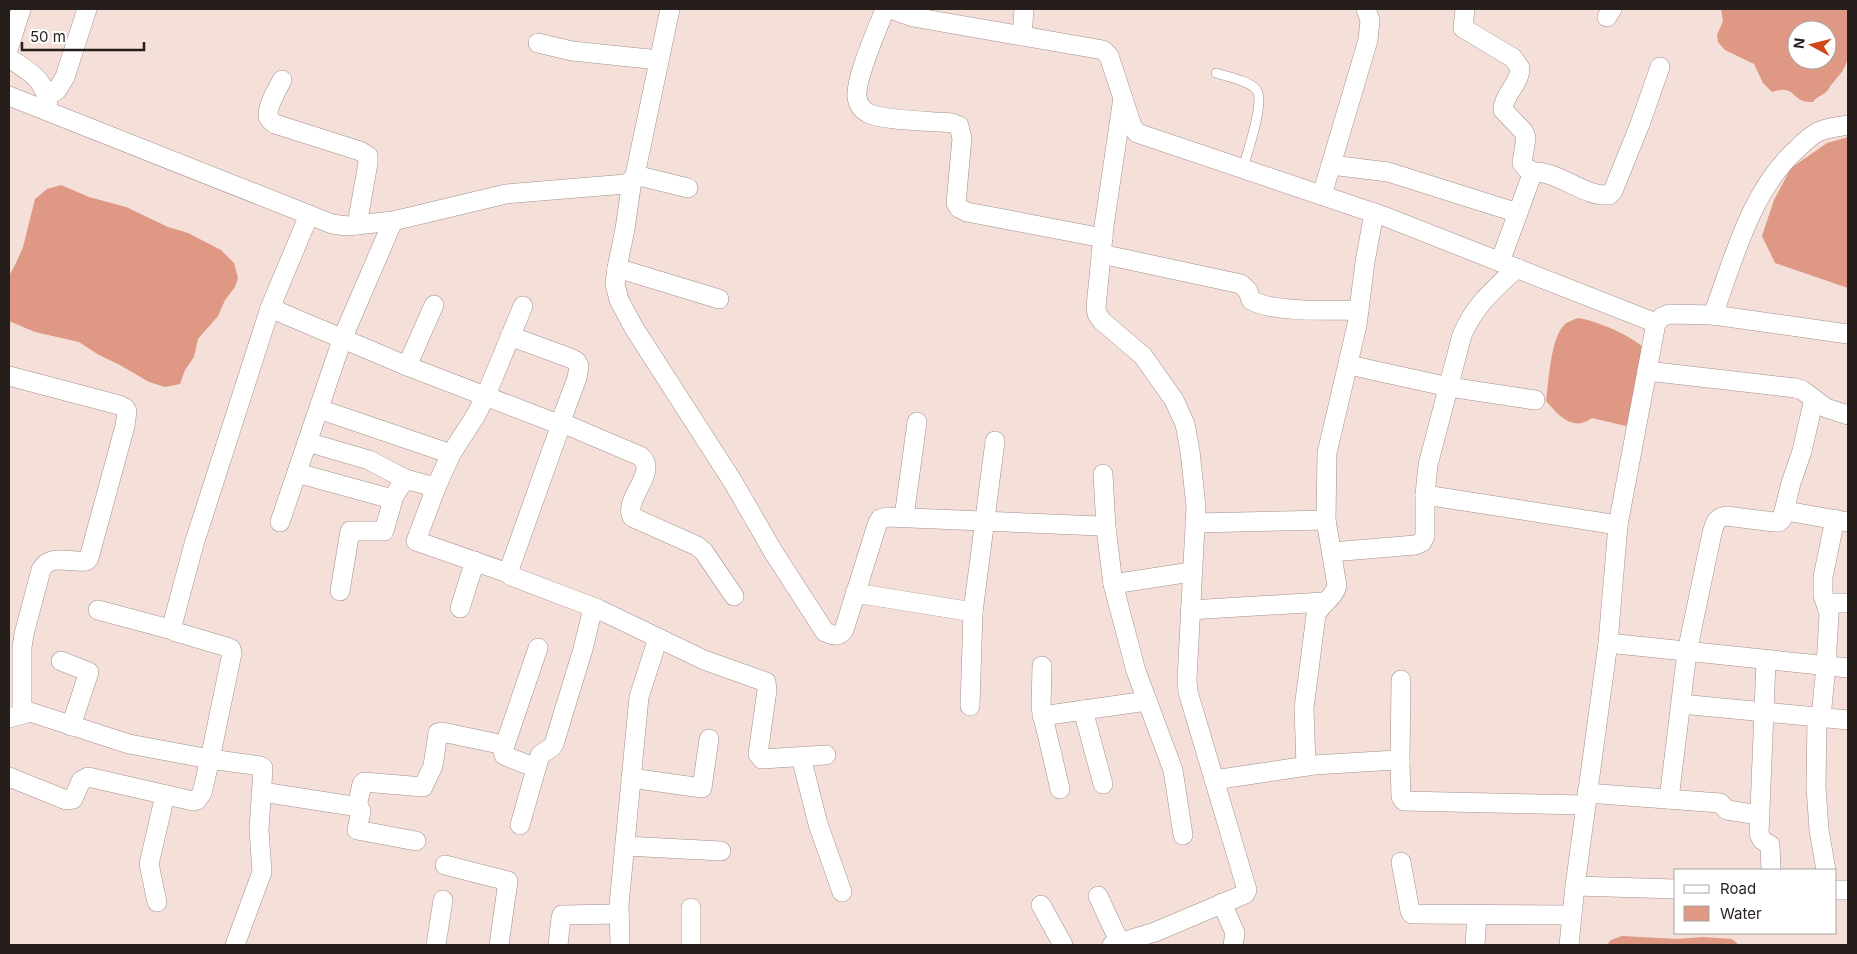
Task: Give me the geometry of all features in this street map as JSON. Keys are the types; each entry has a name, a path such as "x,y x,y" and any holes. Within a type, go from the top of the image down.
{"street":[{"path":"9,47 22,9"},
{"path":"48,104 65,77 86,9"},
{"path":"670,9 633,178 615,284 619,300 634,328 733,482 774,553 825,632 836,636 841,634 880,519 904,517 1099,526 1106,528"},
{"path":"886,9 869,51 859,85 857,97 859,105 863,110 879,117 952,123 959,126 962,138 956,203 959,208 967,212 1241,284 1248,291 1251,300 1263,305 1300,310 1359,310"},
{"path":"891,9 913,18 1103,50 1109,56 1132,126 1137,133 1374,213 1656,323"},
{"path":"1022,36 1024,9"},
{"path":"1322,195 1368,40 1370,20 1366,9"},
{"path":"1465,9 1463,28 1505,53 1518,64 1519,78 1504,104 1503,110 1524,132 1526,138 1522,163 1526,168 1534,172 1545,174 1598,194 1609,195 1613,191 1640,124 1660,67"},
{"path":"538,43 572,51 659,60"},
{"path":"9,58 40,81 45,88 48,104"},
{"path":"282,80 270,107 268,115 270,120 275,124 360,151 368,156 357,225"},
{"path":"1098,896 1116,944 1155,939 1222,903 1245,894 1247,890 1188,692 1195,498 1185,424 1174,400 1143,356 1102,321 1097,314 1096,293 1123,98"},
{"path":"11,103 48,104 339,226 393,221 506,194 626,184 633,178"},
{"path":"1713,315 1742,238 1774,172 1811,136 1821,131 1848,124"},
{"path":"1331,165 1388,172 1518,213"},
{"path":"1332,552 1415,545 1422,542 1425,536 1425,495 1428,465 1462,335 1468,322 1509,265 1518,213 1534,172"},
{"path":"633,178 688,188"},
{"path":"1306,766 1303,721 1304,698 1316,615 1324,602 1335,592 1337,586 1326,520 1327,453 1349,365 1374,213"},
{"path":"173,630 194,544 270,308 309,214"},
{"path":"280,522 343,337 393,221"},
{"path":"617,268 719,300"},
{"path":"407,366 434,305"},
{"path":"523,306 486,395 476,415 451,454 416,541 508,573 511,576 593,608 704,660 766,682 767,690 758,754 760,758 765,760 826,755"},
{"path":"270,308 343,337 407,366 631,452 644,460 646,468 630,508 632,517 697,546 704,552 734,596"},
{"path":"1569,945 1571,915 1608,643 1618,525 1656,323 1662,317 1669,314 1713,315 1848,334"},
{"path":"508,573 577,378 579,366 576,361 570,358 510,336"},
{"path":"1349,365 1449,387 1534,400"},
{"path":"1647,371 1795,388 1802,390 1826,408 1848,415"},
{"path":"9,376 118,404 128,412 126,426 88,558 86,561 79,562 55,559 44,564 41,570 22,647 15,716 30,712 129,744 263,768 259,830 262,872 235,945"},
{"path":"1669,799 1687,652 1716,520 1726,516 1779,522 1782,519 1786,511 1791,483 1802,450 1814,399"},
{"path":"319,409 451,454"},
{"path":"904,517 918,422"},
{"path":"970,706 973,612 995,441"},
{"path":"307,442 369,460 406,479 438,486"},
{"path":"297,473 392,499"},
{"path":"1103,474 1106,528 1113,584 1136,671 1173,770 1184,835"},
{"path":"340,590 350,531 384,531 392,499 402,481 406,479"},
{"path":"1425,495 1618,525"},
{"path":"1786,511 1842,520 1823,577 1823,595 1829,614 1826,666 1819,717 1816,787 1819,830 1826,869"},
{"path":"1195,523 1326,520"},
{"path":"460,608 475,561"},
{"path":"1113,584 1191,572"},
{"path":"855,593 973,612"},
{"path":"1190,610 1324,602"},
{"path":"1826,603 1848,603"},
{"path":"520,825 540,755 554,744 583,649 593,608"},
{"path":"9,777 70,800 73,799 81,781 88,777 165,795 197,800 202,793 232,653 231,649 173,630 98,610"},
{"path":"620,945 619,914 639,697 658,638"},
{"path":"1608,643 1766,661 1848,668"},
{"path":"536,768 508,758 503,751 538,648"},
{"path":"61,661 89,672 71,726"},
{"path":"1766,661 1759,815 1760,837 1771,848 1771,869"},
{"path":"1042,666 1042,716 1060,789"},
{"path":"1401,680 1400,761 1401,797 1404,801 1669,799 1720,803 1727,810 1759,815"},
{"path":"1042,716 1147,701"},
{"path":"1681,704 1848,720"},
{"path":"1083,710 1103,784"},
{"path":"356,806 364,782 423,787 433,766 438,733 442,732 504,745"},
{"path":"631,778 702,788 709,739"},
{"path":"801,756 818,824 842,892"},
{"path":"1214,780 1306,766 1400,761"},
{"path":"262,792 356,806 361,808 357,830 416,841"},
{"path":"158,902 149,864 165,795"},
{"path":"625,846 721,852"},
{"path":"1401,862 1412,914 1571,915"},
{"path":"445,865 508,881 499,945"},
{"path":"1575,886 1674,889"},
{"path":"436,945 443,900"},
{"path":"1222,903 1235,932 1233,945"},
{"path":"1041,905 1063,945"},
{"path":"691,908 691,945"},
{"path":"558,945 562,914 619,914"},
{"path":"1475,945 1477,915"}],"lane":[{"path":"1216,73 1254,87 1258,92 1259,108 1243,168"}],"water":[{"path":"1721,9 1848,10 1849,40 1846,62 1842,71 1828,90 1813,102 1800,100 1790,91 1786,90 1772,92 1763,83 1754,64 1725,50 1718,42 1717,35 1723,21"},
{"path":"1848,137 1848,288 1775,263 1762,236 1774,200 1791,168 1827,143"},
{"path":"61,185 89,197 126,207 168,227 188,233 221,250 234,263 238,278 235,287 225,300 218,316 198,339 194,357 185,370 180,384 165,387 149,382 79,342 35,332 9,321 9,276 23,247 35,199 47,189"},
{"path":"1578,318 1613,329 1645,349 1630,418 1626,426 1592,418 1585,422 1573,423 1561,417 1546,401 1553,351 1559,332 1568,322"},
{"path":"1622,936 1732,939 1739,945 1607,945 1611,940"}]}
